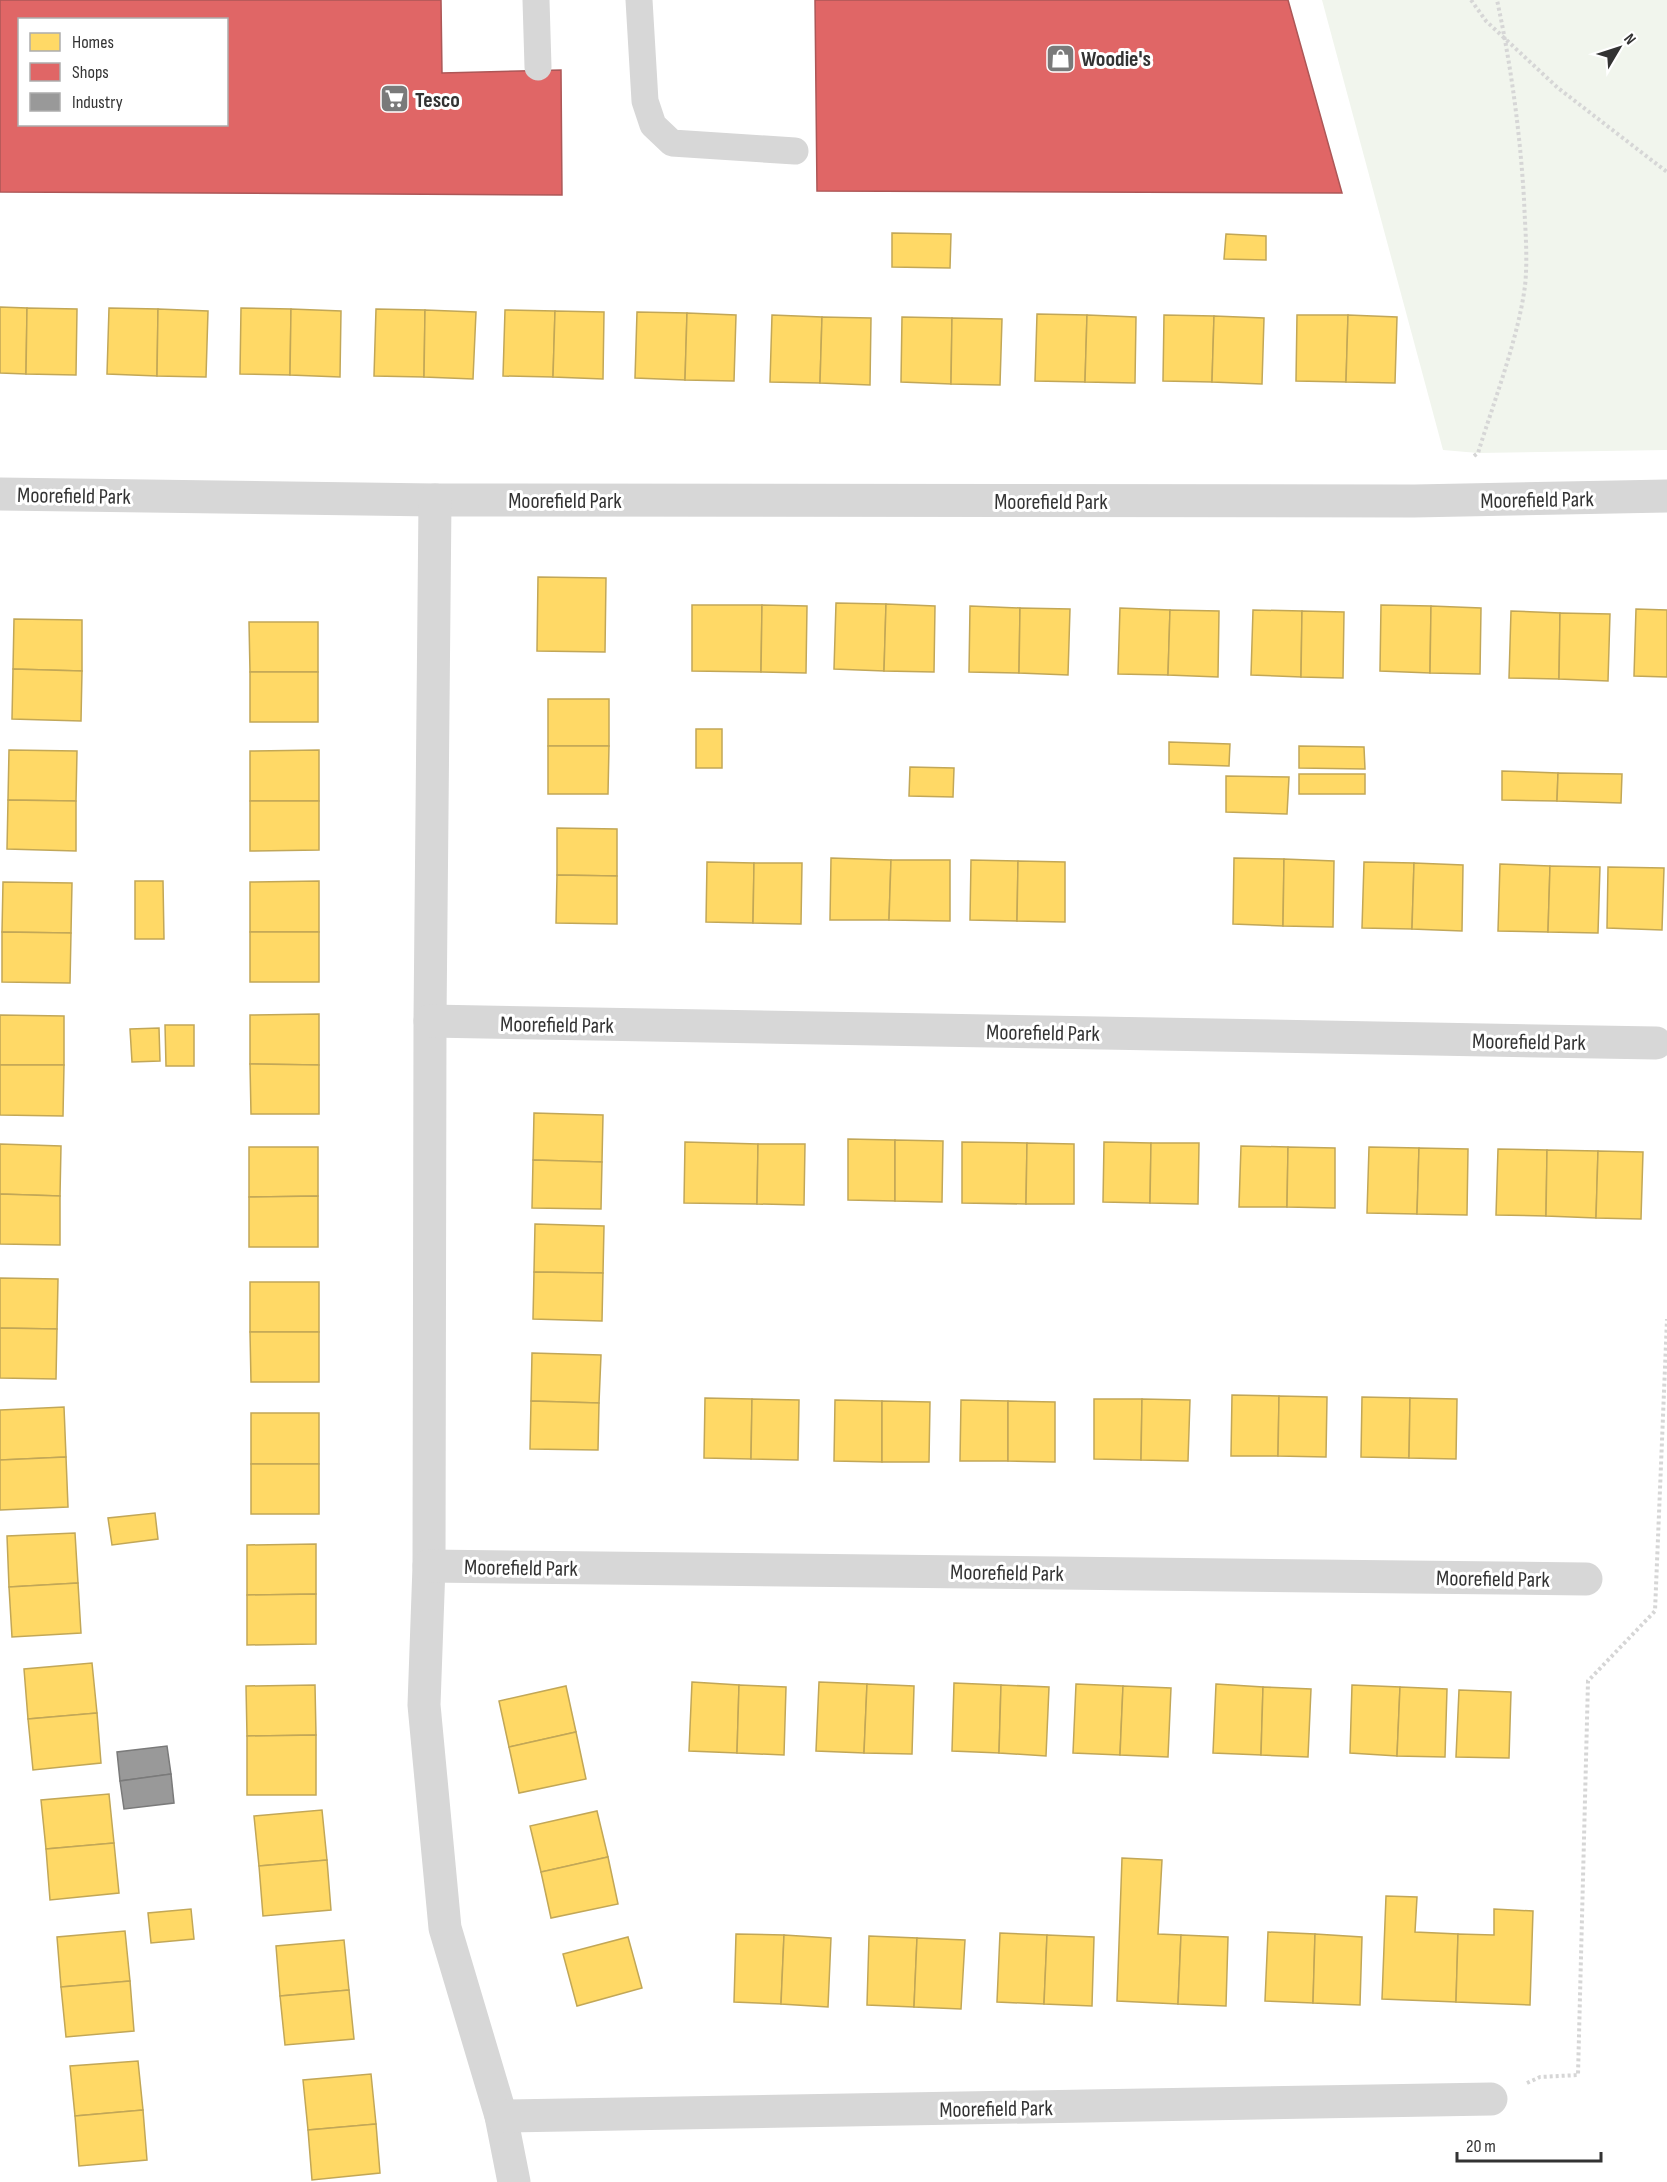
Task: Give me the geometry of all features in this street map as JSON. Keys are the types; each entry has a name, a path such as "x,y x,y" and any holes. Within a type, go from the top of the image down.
{"street":[{"name":"Moorefield Park","path":"0,494 435,500 1468,501 1667,496"},
{"path":"435,500 430,1021 429,1566 423,1705 445,1928 501,2116 514,2182"},
{"name":"Moorefield Park","path":"430,1021 1656,1043"},
{"name":"Moorefield Park","path":"429,1566 1586,1579"},
{"name":"Moorefield Park","path":"501,2116 1491,2099"}],"lane":[{"path":"536,0 538,67"},
{"path":"639,0 645,100 653,125 672,143 795,151"}],"path":[{"path":"1471,0 1486,21 1558,88 1667,172"},
{"path":"1468,501 1473,458 1478,453 1512,342 1525,286 1526,237 1521,151 1506,39 1497,0"},
{"path":"1491,2099 1540,2077 1578,2075 1588,1682 1655,1611 1667,1320"}],"shaded area":[{"path":"1322,0 1667,0 1667,450 1478,453 1443,450"}],"building: Homes":[{"path":"892,233 951,234 950,268 892,267"},
{"path":"1226,234 1266,236 1266,260 1224,259"},
{"path":"0,307 27,308 26,374 0,373"},
{"path":"27,308 77,309 76,375 26,374"},
{"path":"109,308 158,309 157,376 107,374"},
{"path":"241,308 291,309 290,375 240,374"},
{"path":"158,309 208,311 206,377 157,376"},
{"path":"291,309 341,311 340,377 290,375"},
{"path":"376,309 425,310 424,377 374,376"},
{"path":"425,310 476,312 473,379 424,377"},
{"path":"505,310 555,311 553,377 503,376"},
{"path":"555,311 604,312 603,379 553,377"},
{"path":"637,312 687,313 685,380 635,378"},
{"path":"687,313 736,315 734,381 685,380"},
{"path":"1037,314 1087,315 1085,382 1035,381"},
{"path":"772,315 822,317 820,383 770,382"},
{"path":"1087,315 1136,317 1135,383 1085,382"},
{"path":"1164,315 1214,316 1212,382 1163,381"},
{"path":"1297,315 1348,315 1346,382 1296,381"},
{"path":"1348,315 1397,317 1395,383 1346,382"},
{"path":"1214,316 1264,318 1262,384 1212,382"},
{"path":"822,317 871,318 870,385 820,383"},
{"path":"902,317 952,318 951,384 901,382"},
{"path":"952,318 1002,319 1000,385 951,384"},
{"path":"538,577 606,578 605,652 537,651"},
{"path":"836,603 886,604 884,671 834,669"},
{"path":"886,604 935,606 934,672 884,671"},
{"path":"692,605 762,605 761,672 692,671"},
{"path":"762,605 807,606 806,673 761,672"},
{"path":"1381,605 1431,606 1430,673 1380,671"},
{"path":"970,606 1020,608 1019,673 969,672"},
{"path":"1431,606 1481,608 1480,674 1430,673"},
{"path":"1020,608 1070,609 1068,675 1019,673"},
{"path":"1120,608 1170,610 1168,675 1118,674"},
{"path":"1636,609 1667,610 1667,677 1634,676"},
{"path":"1170,610 1219,611 1218,677 1168,675"},
{"path":"1253,610 1302,611 1301,677 1251,675"},
{"path":"1302,611 1344,612 1343,678 1301,677"},
{"path":"1511,611 1560,613 1559,679 1509,678"},
{"path":"1560,613 1610,614 1608,681 1559,679"},
{"path":"14,619 82,620 82,671 13,669"},
{"path":"249,622 318,622 318,672 250,672"},
{"path":"13,669 82,671 81,721 12,719"},
{"path":"250,672 318,672 318,722 250,722"},
{"path":"548,699 609,699 609,746 548,746"},
{"path":"696,729 722,729 722,768 696,768"},
{"path":"1169,742 1230,744 1229,766 1169,764"},
{"path":"548,746 609,746 608,794 548,794"},
{"path":"1299,746 1364,747 1365,769 1299,768"},
{"path":"9,750 77,751 76,801 8,800"},
{"path":"319,750 319,801 250,801 250,751"},
{"path":"910,767 954,768 953,797 909,796"},
{"path":"1502,771 1558,773 1557,801 1502,800"},
{"path":"1558,773 1622,774 1621,803 1557,801"},
{"path":"1299,774 1365,774 1365,794 1299,794"},
{"path":"1226,776 1289,777 1287,814 1226,812"},
{"path":"8,800 76,801 76,851 7,849"},
{"path":"250,801 319,801 319,850 250,851"},
{"path":"557,828 617,829 617,876 557,875"},
{"path":"831,858 891,860 889,920 830,920"},
{"path":"1234,858 1284,859 1283,926 1233,924"},
{"path":"1284,859 1334,861 1333,927 1283,926"},
{"path":"891,860 950,860 950,921 889,920"},
{"path":"971,860 1018,861 1017,921 970,920"},
{"path":"1018,861 1065,862 1065,922 1017,921"},
{"path":"707,862 754,863 753,923 706,922"},
{"path":"1364,862 1414,863 1412,929 1362,928"},
{"path":"754,863 802,863 801,924 753,923"},
{"path":"1414,863 1463,865 1462,931 1412,929"},
{"path":"1500,864 1550,866 1548,932 1498,931"},
{"path":"1550,866 1600,867 1598,933 1548,932"},
{"path":"1608,867 1664,868 1662,930 1607,928"},
{"path":"557,875 617,876 617,924 556,923"},
{"path":"135,881 163,881 164,939 135,939"},
{"path":"319,881 319,932 250,932 250,882"},
{"path":"3,882 72,883 71,933 2,932"},
{"path":"2,932 71,933 70,983 2,982"},
{"path":"250,932 319,932 319,982 250,982"},
{"path":"319,1014 319,1065 250,1064 250,1015"},
{"path":"0,1015 64,1016 64,1065 0,1065"},
{"path":"165,1025 194,1025 194,1066 166,1066"},
{"path":"159,1028 160,1061 132,1062 130,1029"},
{"path":"250,1064 319,1065 319,1114 251,1114"},
{"path":"0,1065 64,1065 63,1116 0,1115"},
{"path":"534,1113 603,1115 602,1162 533,1160"},
{"path":"848,1139 895,1140 895,1201 848,1200"},
{"path":"895,1140 943,1141 942,1202 895,1201"},
{"path":"685,1142 758,1144 757,1204 684,1203"},
{"path":"962,1142 1027,1143 1026,1204 962,1203"},
{"path":"1104,1142 1151,1143 1150,1203 1103,1202"},
{"path":"1027,1143 1074,1144 1074,1204 1026,1204"},
{"path":"1151,1143 1199,1143 1198,1204 1150,1203"},
{"path":"0,1144 61,1146 60,1196 0,1194"},
{"path":"758,1144 805,1144 804,1205 757,1204"},
{"path":"1241,1146 1288,1147 1287,1207 1239,1207"},
{"path":"249,1147 318,1147 318,1196 249,1197"},
{"path":"1288,1147 1335,1148 1335,1208 1287,1207"},
{"path":"1369,1147 1419,1148 1417,1214 1367,1213"},
{"path":"1419,1148 1468,1149 1467,1215 1417,1214"},
{"path":"1498,1149 1547,1150 1546,1216 1496,1215"},
{"path":"1547,1150 1598,1151 1596,1218 1546,1216"},
{"path":"1598,1151 1643,1152 1641,1219 1596,1218"},
{"path":"533,1160 602,1162 601,1209 532,1208"},
{"path":"0,1194 60,1196 60,1245 0,1244"},
{"path":"318,1196 318,1247 249,1247 249,1197"},
{"path":"535,1224 604,1226 603,1273 534,1272"},
{"path":"534,1272 603,1273 602,1321 533,1319"},
{"path":"0,1278 58,1279 57,1329 0,1328"},
{"path":"250,1282 319,1282 319,1332 250,1332"},
{"path":"0,1328 57,1329 56,1379 0,1378"},
{"path":"250,1332 319,1332 319,1382 251,1382"},
{"path":"532,1353 601,1355 599,1403 531,1401"},
{"path":"1232,1395 1279,1396 1278,1456 1231,1456"},
{"path":"1279,1396 1327,1397 1326,1457 1278,1456"},
{"path":"1362,1397 1410,1398 1409,1458 1361,1457"},
{"path":"705,1398 752,1399 751,1459 704,1458"},
{"path":"1410,1398 1457,1399 1456,1459 1409,1458"},
{"path":"752,1399 799,1400 798,1460 751,1459"},
{"path":"1094,1399 1142,1399 1141,1460 1094,1459"},
{"path":"1142,1399 1190,1400 1188,1461 1141,1460"},
{"path":"835,1400 882,1401 882,1462 834,1461"},
{"path":"961,1400 1008,1401 1008,1461 960,1461"},
{"path":"531,1401 599,1403 598,1450 530,1449"},
{"path":"882,1401 930,1402 929,1462 882,1462"},
{"path":"1008,1401 1055,1402 1055,1462 1008,1461"},
{"path":"64,1407 66,1457 0,1460 0,1410"},
{"path":"251,1413 319,1413 319,1464 251,1464"},
{"path":"66,1457 68,1507 0,1510 0,1460"},
{"path":"251,1464 319,1464 319,1514 251,1514"},
{"path":"155,1513 158,1539 112,1545 108,1518"},
{"path":"75,1533 78,1583 9,1587 7,1536"},
{"path":"316,1544 316,1594 247,1595 247,1545"},
{"path":"78,1583 81,1633 12,1637 9,1587"},
{"path":"316,1594 316,1644 247,1645 247,1595"},
{"path":"92,1663 97,1713 28,1719 24,1669"},
{"path":"692,1682 739,1685 737,1753 689,1751"},
{"path":"819,1682 867,1684 864,1753 816,1751"},
{"path":"954,1683 1001,1685 999,1753 952,1751"},
{"path":"867,1684 914,1686 912,1754 864,1753"},
{"path":"1076,1684 1123,1686 1120,1755 1073,1753"},
{"path":"1216,1684 1263,1687 1261,1755 1213,1753"},
{"path":"315,1685 316,1735 247,1736 246,1686"},
{"path":"739,1685 786,1687 784,1755 737,1753"},
{"path":"1001,1685 1049,1687 1046,1756 999,1753"},
{"path":"1352,1685 1400,1687 1397,1756 1350,1753"},
{"path":"566,1686 576,1732 509,1747 499,1701"},
{"path":"1123,1686 1171,1688 1168,1757 1120,1755"},
{"path":"1263,1687 1311,1689 1308,1757 1261,1755"},
{"path":"1400,1687 1447,1689 1445,1757 1397,1756"},
{"path":"1459,1690 1511,1692 1509,1758 1456,1757"},
{"path":"97,1713 101,1763 33,1770 28,1719"},
{"path":"576,1732 586,1779 519,1793 509,1747"},
{"path":"316,1735 316,1795 247,1795 247,1736"},
{"path":"109,1794 114,1843 46,1849 41,1800"},
{"path":"322,1810 327,1860 259,1866 254,1816"},
{"path":"597,1811 608,1857 541,1872 530,1826"},
{"path":"114,1843 119,1893 50,1900 46,1849"},
{"path":"608,1857 618,1904 551,1918 541,1872"},
{"path":"1122,1858 1162,1860 1158,1934 1181,1935 1178,2004 1117,2001"},
{"path":"327,1860 331,1910 263,1916 259,1866"},
{"path":"1386,1896 1417,1897 1415,1932 1458,1934 1456,2002 1382,1999"},
{"path":"191,1909 194,1939 151,1943 148,1913"},
{"path":"1494,1909 1533,1911 1530,2005 1456,2002 1458,1934 1494,1935"},
{"path":"125,1931 130,1981 61,1987 57,1937"},
{"path":"1268,1932 1315,1934 1313,2003 1265,2001"},
{"path":"1000,1933 1047,1935 1044,2004 997,2002"},
{"path":"736,1934 784,1935 781,2004 734,2002"},
{"path":"1315,1934 1362,1937 1360,2005 1313,2003"},
{"path":"784,1935 831,1938 828,2007 781,2004"},
{"path":"1047,1935 1094,1937 1092,2006 1044,2004"},
{"path":"1181,1935 1228,1937 1226,2006 1178,2004"},
{"path":"869,1936 917,1938 914,2007 867,2005"},
{"path":"628,1937 642,1988 577,2006 563,1954"},
{"path":"917,1938 965,1940 961,2009 914,2007"},
{"path":"344,1940 349,1990 280,1996 276,1946"},
{"path":"130,1981 134,2031 66,2037 61,1987"},
{"path":"349,1990 354,2039 285,2045 280,1996"},
{"path":"138,2061 143,2110 75,2116 70,2066"},
{"path":"371,2074 376,2124 308,2130 303,2080"},
{"path":"143,2110 147,2160 79,2166 75,2116"},
{"path":"376,2124 380,2173 312,2180 308,2130"}],"building: Shops":[{"name":"Tesco","path":"0,0 441,0 442,73 561,70 562,195 0,192"},
{"name":"Woodie's","path":"815,0 1288,0 1342,193 817,191"}],"building: Industry":[{"path":"167,1746 171,1774 120,1781 117,1752"},
{"path":"171,1774 174,1803 124,1809 120,1781"}],"place":[{"name":"Woodie's","path":"1060,58"},
{"name":"Tesco","path":"394,99"}]}
